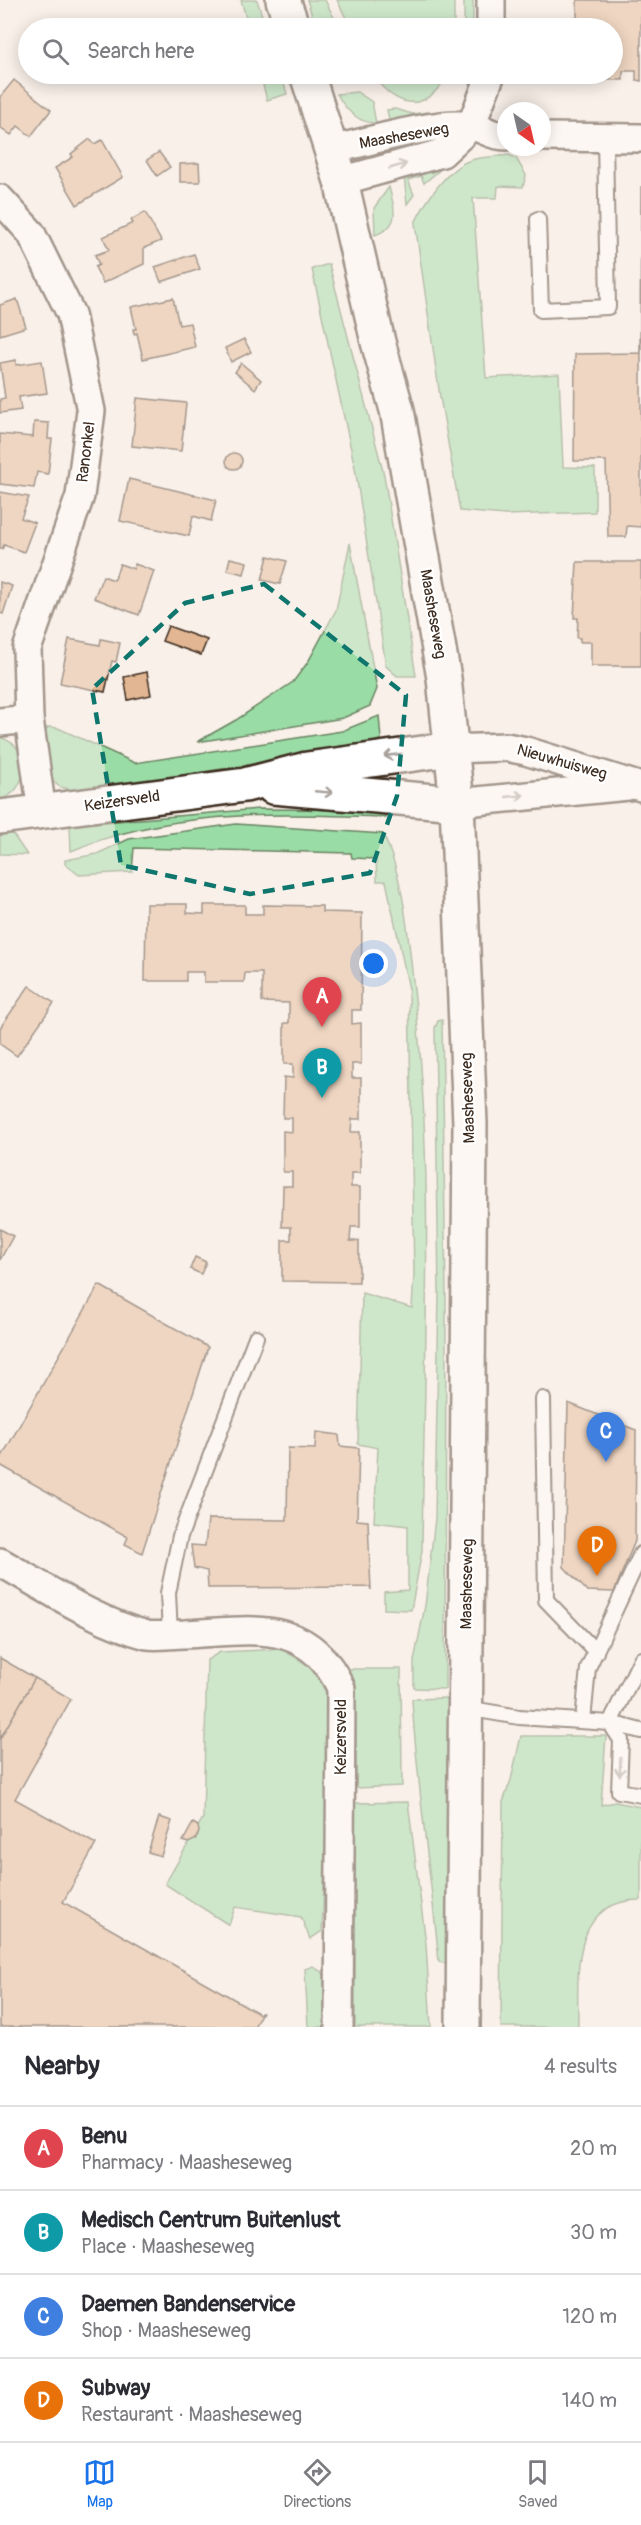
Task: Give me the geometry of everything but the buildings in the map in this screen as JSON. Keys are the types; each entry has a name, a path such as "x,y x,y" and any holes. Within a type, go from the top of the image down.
{"main road":[{"path":"283,0 289,18"},
{"path":"310,84 337,166"},
{"name":"Maasheseweg","path":"337,166 378,342 397,410 444,678 457,803 470,1124 464,2027"},
{"name":"Keizersveld","path":"0,817 245,785 307,770 451,749"},
{"name":"Keizersveld","path":"245,785 457,803"}],"street":[{"path":"491,0 491,18"},
{"name":"Maasheseweg","path":"337,166 442,153 471,126 487,84"},
{"path":"471,126 497,136"},
{"path":"551,137 641,138"},
{"name":"Ranonkel","path":"0,199 31,232 71,314 91,411 80,496 27,649 29,719 42,812"},
{"path":"0,722 29,719"},
{"name":"Nieuwhuisweg","path":"451,749 516,749 638,786"},
{"name":"Nieuwhuisweg","path":"457,803 638,786"},
{"name":"Keizersveld","path":"0,1562 108,1623 151,1636 260,1631 292,1636 319,1652 332,1668 341,1688 339,2027"}],"lane":[{"path":"538,219 542,310 608,307 605,138"},
{"path":"170,1634 168,1593 180,1536 256,1337"},
{"path":"543,1399 546,1600 596,1652"},
{"path":"584,1721 588,1668 641,1554"},
{"path":"610,1723 641,1659"},
{"path":"466,1708 519,1717 610,1723 641,1731"},
{"path":"610,1723 621,1740 619,1791 641,1795"}],"highlighted area":[{"path":"264,584 406,695 397,796 370,873 250,894 121,865 92,689 185,603"}],"green space":[{"path":"241,0 257,0 263,18 246,18"},
{"path":"307,0 325,0 334,18 313,18"},
{"path":"337,0 454,0 454,18 346,18"},
{"path":"464,0 473,0 473,18 464,18"},
{"path":"263,84 284,84 287,94 267,100"},
{"path":"380,84 441,84 431,96 411,102 396,98"},
{"path":"357,92 372,102 376,123 358,118 344,105 337,94"},
{"path":"395,109 412,114 427,112 430,115 390,124 387,110"},
{"path":"511,156 516,158 526,175 523,187 498,186 497,198 473,198 486,378 559,374 563,467 595,468 595,512 505,515 460,511 440,397 415,223 431,196 446,177 462,164 485,157"},
{"path":"441,165 442,168 424,183 421,176 408,180 414,195 407,204 404,175"},
{"path":"389,187 394,216 389,227 375,235 374,208"},
{"path":"329,264 384,475 416,676 397,676 386,666 355,468 312,269"},
{"path":"350,543 377,689 370,706 343,718 197,742 236,720 293,682 308,662 336,610"},
{"path":"379,716 381,739 367,746 70,793 70,789 60,787 50,779 44,730 49,727 58,728 135,763 342,731"},
{"path":"0,737 12,743 19,751 23,767 22,776 15,791 0,799"},
{"path":"259,809 378,810 385,812 386,817 266,815 187,821 148,827 109,837 71,851 70,825"},
{"path":"236,824 383,834 401,890 410,949 420,1059 427,1269 422,1551 411,1610 384,1609 384,1592 408,1590 408,1526 374,1522 378,1448 358,1444 362,1293 412,1308 414,1275 409,989 386,881 377,881 376,859 352,858 351,853 134,848 132,872 79,875 65,864 65,860 97,854 129,839"},
{"path":"12,830 27,855 0,854 0,831"},
{"path":"442,1020 446,1297 445,1689 414,1688 414,1661 425,1606 435,1518 439,1293 435,1028 438,1021"},
{"path":"282,1649 311,1667 328,1690 330,1748 322,1931 310,1939 301,1917 235,1907 229,1925 165,1884 203,1818 207,1660 220,1652"},
{"path":"348,1669 401,1669 402,1786 356,1788 356,1693"},
{"path":"448,1698 449,1964 439,1962 412,1699"},
{"path":"521,1736 606,1736 601,1805 615,1802 641,1807 641,1900 618,1903 601,1913 589,1927 582,1944 579,1964 578,2027 501,2027 503,1802 511,1780"},
{"path":"408,1802 426,1944 431,2027 355,2027 355,1803"},
{"path":"313,1966 324,1974 324,2027 308,2027 305,1969"}],"place":[{"name":"Benu","path":"322,1027"},
{"name":"Medisch Centrum Buitenlust","path":"322,1098"},
{"name":"Daemen Bandenservice","path":"606,1462"},
{"name":"Subway","path":"597,1576"}]}
